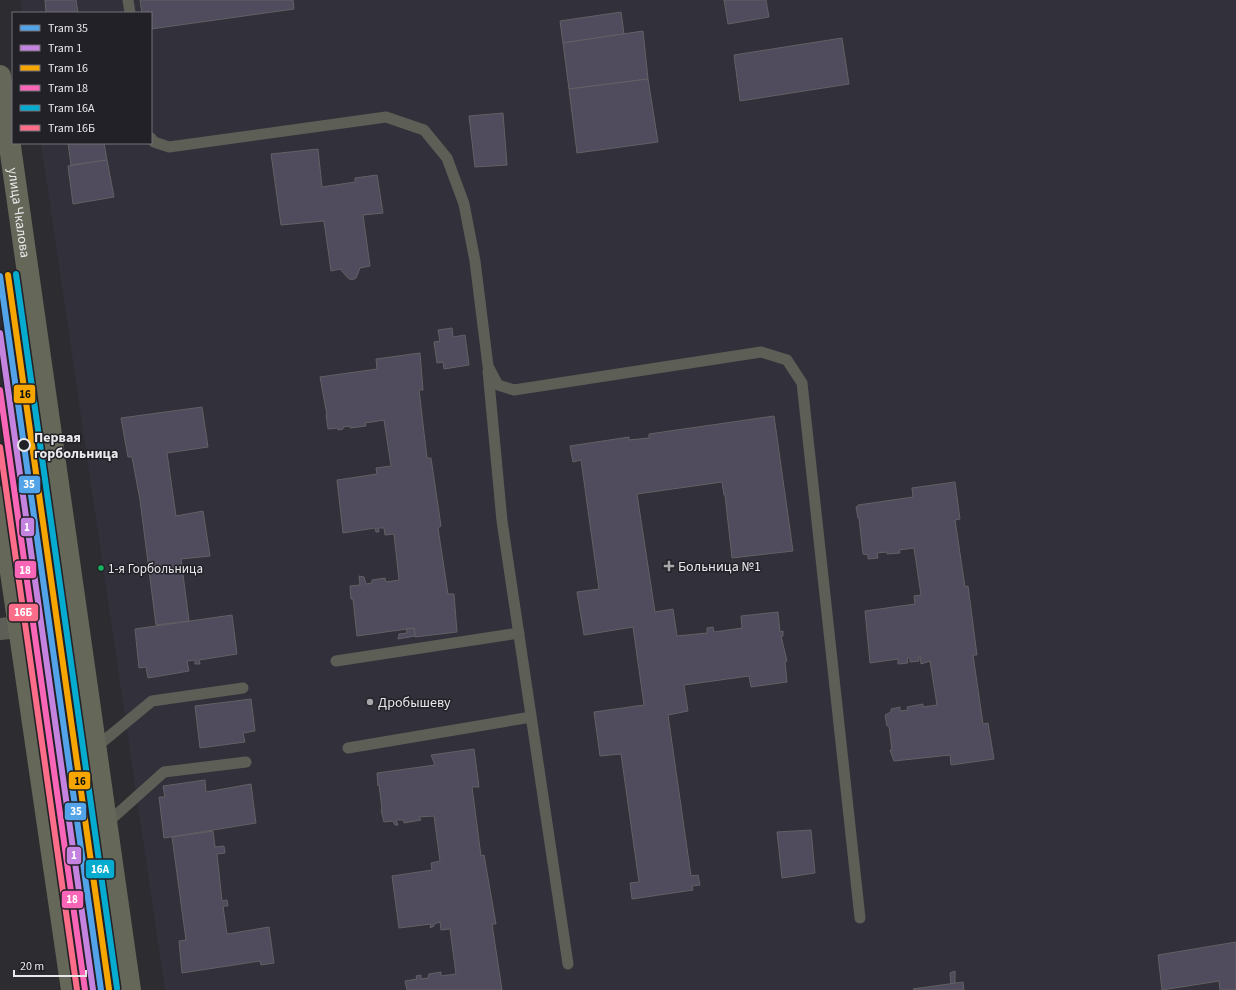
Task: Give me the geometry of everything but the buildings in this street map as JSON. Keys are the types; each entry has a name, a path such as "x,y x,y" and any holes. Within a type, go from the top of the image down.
{"main road":[{"name":"улица Чкалова","path":"0,76 130,990"},
{"path":"0,497 10,628 72,990"}],"lane":[{"path":"128,0 130,12"},
{"path":"152,139 154,142 169,146 386,118 424,130 447,158 464,204 475,261 488,366 502,521 568,964"},
{"path":"488,366 498,385 514,390 761,352 787,360 802,383 860,918"},
{"path":"336,661 519,633"},
{"path":"95,748 152,701 244,688"},
{"path":"348,748 531,717"},
{"path":"106,824 164,772 246,762"}],"shaded area":[{"name":"Больница №1","path":"20,0 1236,0 1236,990 165,990 41,144 152,144 152,12 22,12"}],"tram line":[{"name":"16А","path":"16,274 117,988"},
{"name":"16","path":"8,275 109,989"},
{"name":"35","path":"0,276 101,990"},
{"name":"1","path":"0,333 93,990"},
{"name":"18","path":"0,390 85,990"},
{"name":"16Б","path":"0,447 77,990"}],"place":[{"name":"Первая горбольница","path":"24,445"},
{"name":"Больница №1","path":"669,566"},
{"name":"1-я Горбольница","path":"101,568"},
{"name":"Дробышеву","path":"370,702"}]}
